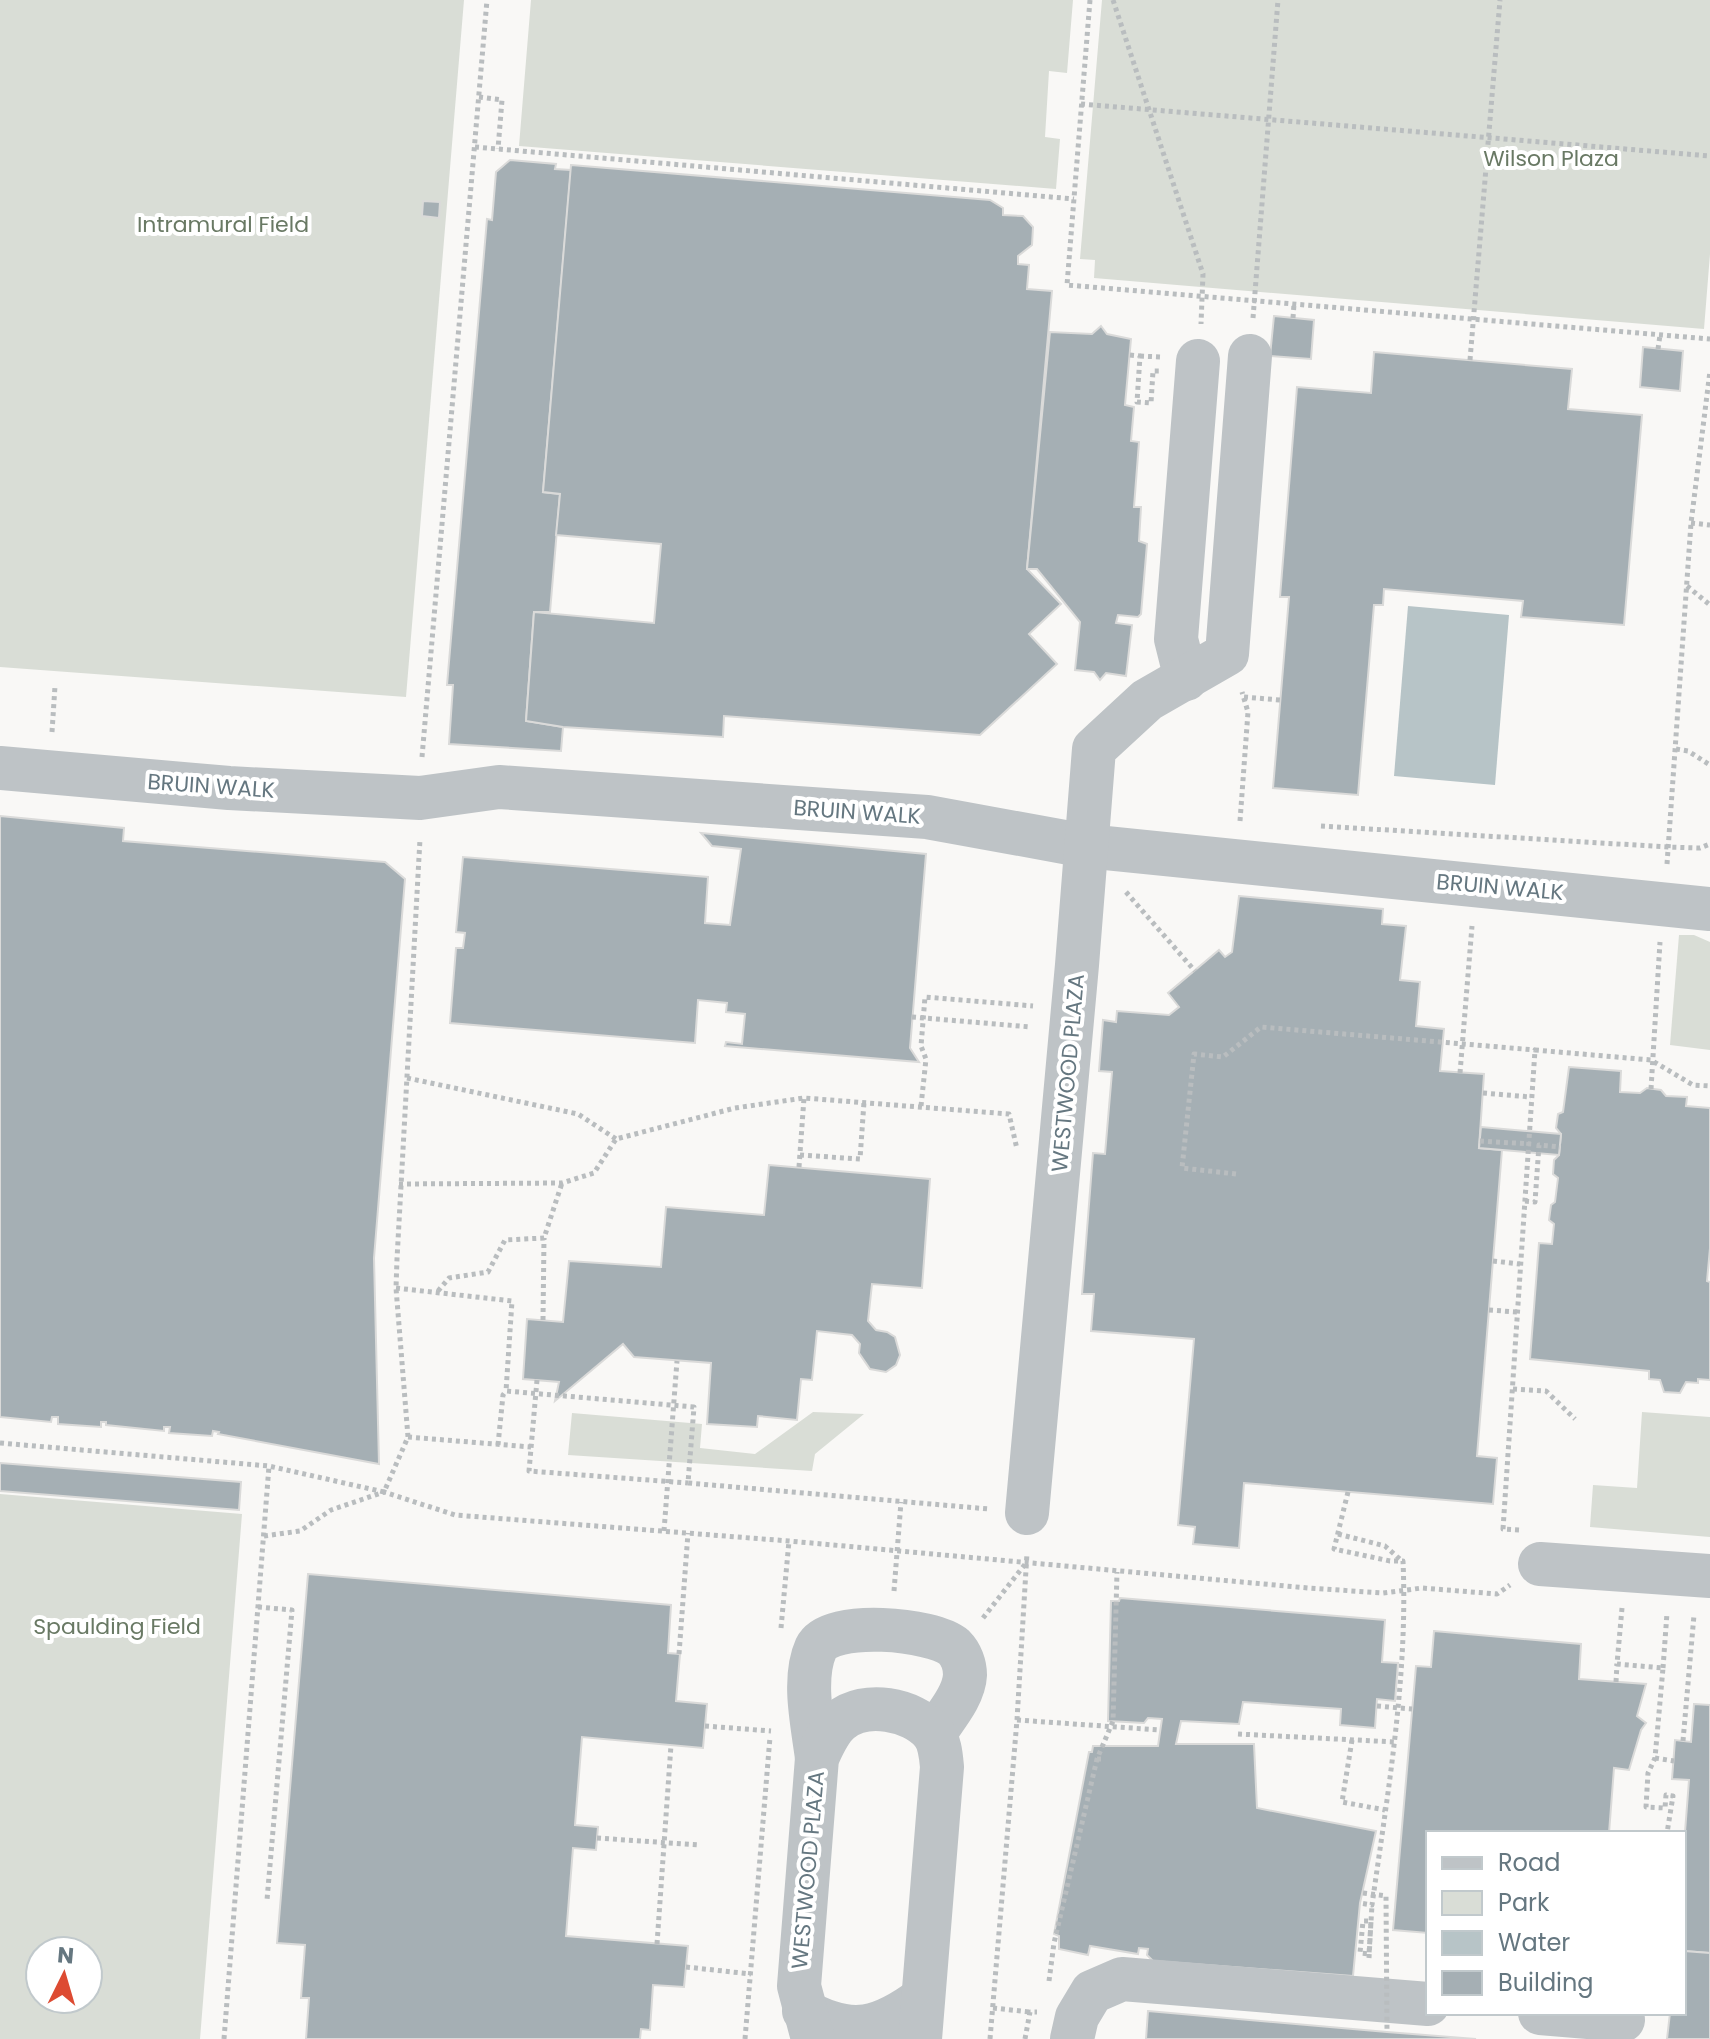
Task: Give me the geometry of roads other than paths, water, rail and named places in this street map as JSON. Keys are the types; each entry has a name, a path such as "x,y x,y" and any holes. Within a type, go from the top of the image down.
{"street":[{"name":"WESTWOOD PLAZA","path":"1027,1513 1094,749 1147,700 1227,654 1250,356"},
{"path":"1186,679 1176,639 1198,361"},
{"name":"BRUIN WALK","path":"0,768 229,788 420,798 499,787 927,817 1086,846 1710,909"},
{"path":"1540,1564 1702,1591"},
{"path":"817,1758 809,1694 817,1645 833,1635 851,1630 929,1636 946,1641 957,1650 965,1676 961,1691 934,1734"},
{"name":"WESTWOOD PLAZA","path":"856,1712 897,1712 918,1719 934,1734 942,1767 922,2019 861,2028 823,2022 808,2025 799,1986 817,1758 834,1728 856,1712"},
{"path":"1072,2039 1077,2017 1092,1992 1122,1979 1377,2015 1426,2004"},
{"path":"1555,2015 1624,2024"}],"water":[{"path":"1408,606 1509,615 1495,785 1394,776"}],"park label":[{"name":"Wilson Plaza","path":"1551,158"},
{"name":"Intramural Field","path":"223,224"},
{"name":"Spaulding Field","path":"117,1626"}]}
